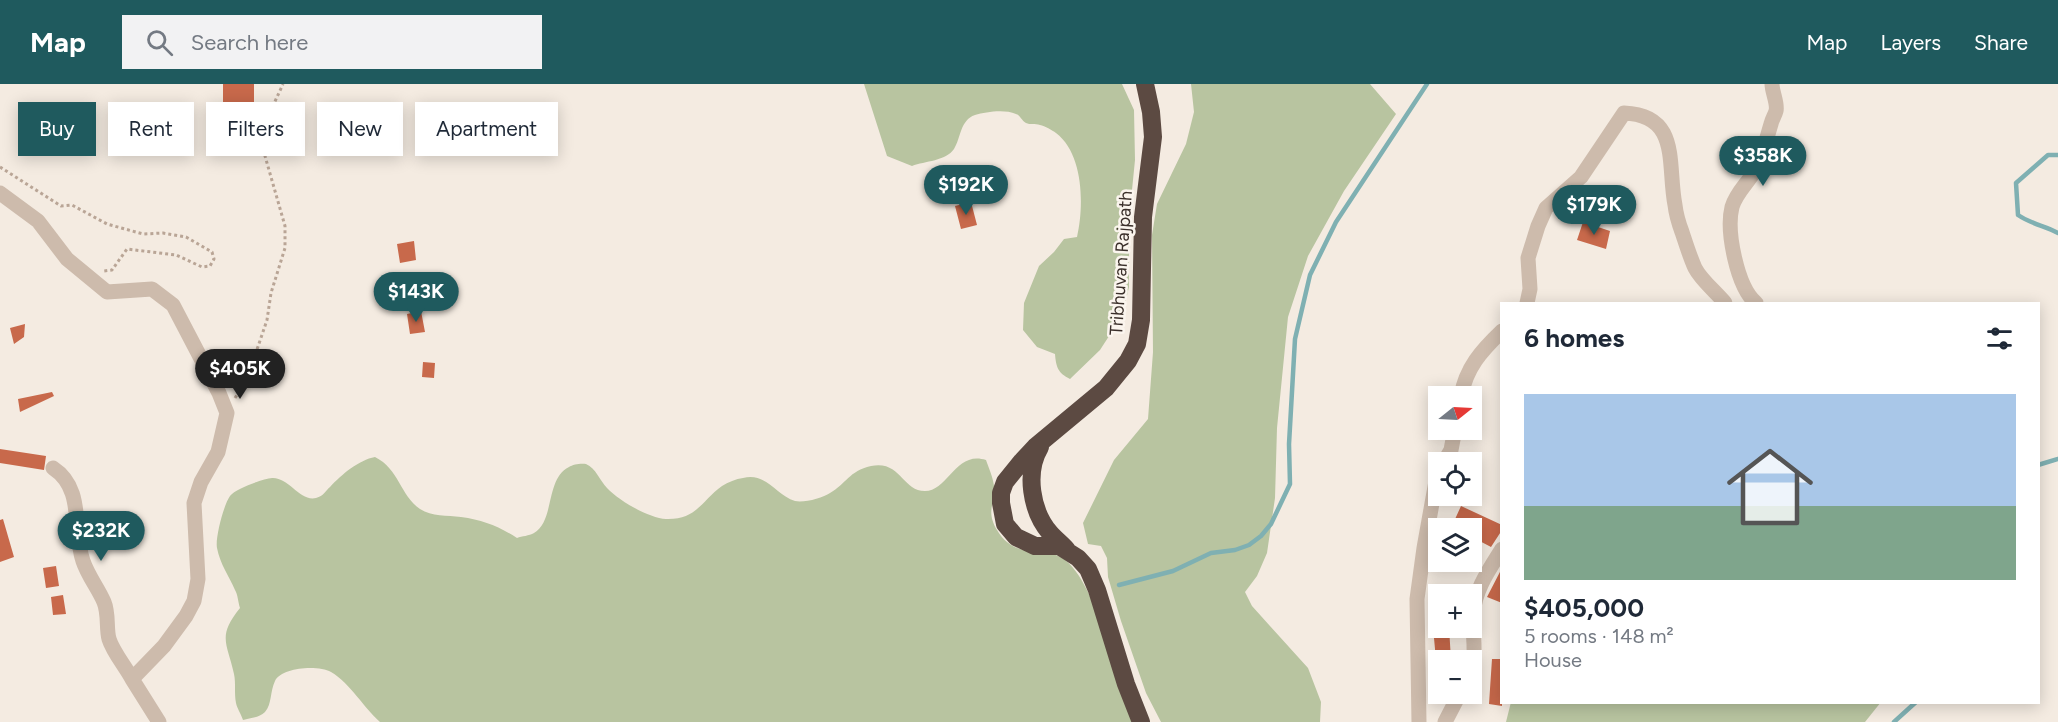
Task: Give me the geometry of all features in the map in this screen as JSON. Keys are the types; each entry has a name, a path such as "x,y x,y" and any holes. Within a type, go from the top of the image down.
{"highway":[{"name":"Tribhuvan Rajpath","path":"1069,551 1059,546 1035,546 1020,541 1008,529 1002,516 1002,493 1005,482 1022,461 1045,438 1106,388 1128,361 1137,344 1141,320 1143,217 1153,136 1145,84"},
{"path":"1045,438 1036,453 1031,484 1041,520 1049,533 1089,569 1120,667 1141,722"}],"street":[{"path":"1755,302 1742,284 1735,262 1732,208 1739,193 1754,172 1764,150 1771,120 1777,109 1772,84"},
{"path":"1527,302 1530,290 1528,258 1546,208 1581,177 1624,113 1637,113 1656,122 1665,134 1669,148 1675,206 1682,233 1695,269 1724,302"},
{"path":"0,193 38,221 67,259 107,292 152,289 173,305 227,413 218,452 201,482 194,503 198,579 194,601 164,646 132,679"},
{"path":"1464,386 1468,369 1483,349 1500,333"},
{"path":"53,468 62,474 69,485 75,503 82,558 90,579 104,603 109,623 109,638 159,722"},
{"path":"1419,722 1417,599 1432,506"},
{"path":"1475,650 1473,615 1477,590 1500,552"},
{"path":"1445,722 1454,704"}],"path":[{"path":"227,413 247,379 267,320 271,293 285,249 285,226 262,149 261,132 283,84"},
{"path":"0,167 61,206 72,205 107,224 143,234 163,233 186,237 212,252 214,259 210,266 202,267 176,255 127,249 112,270 84,273"}],"green space":[{"path":"864,84 1122,84 1134,110 1135,160 1129,220 1129,287 1122,316 1100,350 1070,379 1058,369 1055,354 1037,347 1023,330 1024,303 1039,266 1064,239 1077,237 1081,211 1080,182 1077,167 1065,142 1050,129 1038,124 1026,123 1016,114 990,112 975,115 966,121 954,149 946,156 912,166 887,156"},
{"path":"1191,84 1370,84 1396,114 1344,191 1308,256 1288,317 1277,428 1275,498 1267,553 1257,576 1245,592 1252,606 1308,668 1321,702 1320,722 1161,722 1146,693 1121,621 1108,577 1107,558 1101,546 1088,544 1083,523 1114,460 1148,419 1153,352 1152,235 1157,204 1186,144 1194,112"},
{"path":"375,457 389,468 408,497 425,512 483,522 517,538 532,534 541,527 556,481 561,473 577,464 589,466 612,493 626,503 651,516 666,519 692,513 715,491 740,478 758,478 788,498 803,501 827,495 853,474 871,466 889,467 917,490 925,491 940,485 967,461 976,458 986,460 993,483 991,512 997,530 1013,546 1057,555 1076,572 1097,611 1134,722 380,722 338,677 318,668 292,670 279,676 273,685 269,705 265,712 257,717 243,720 236,703 235,677 226,640 228,626 240,608 236,592 222,565 217,548 223,513 230,496 244,487 272,478 284,481 305,496 316,498 323,495 351,468"},
{"path":"1510,704 1879,704 1865,722 1506,722"}],"building":[{"path":"223,84 254,84 254,102 223,102"},
{"path":"971,202 977,225 961,229 955,206"},
{"path":"1583,222 1610,231 1606,249 1577,240"},
{"path":"414,241 416,260 400,263 397,244"},
{"path":"424,281 437,282 436,298 422,297"},
{"path":"421,311 425,332 410,334 407,314"},
{"path":"25,324 24,337 14,344 10,328"},
{"path":"423,362 435,363 434,378 422,377"},
{"path":"52,392 54,396 20,412 18,399"},
{"path":"0,449 46,456 44,470 0,463"},
{"path":"1461,506 1500,524 1500,533 1491,547 1482,542 1482,518 1456,518"},
{"path":"3,519 14,557 0,562 0,520"},
{"path":"56,566 59,586 46,588 43,568"},
{"path":"1500,572 1500,602 1487,597"},
{"path":"63,595 66,614 53,615 51,597"},
{"path":"1434,638 1450,638 1450,650 1435,650"},
{"path":"1492,659 1500,659 1500,704 1502,706 1489,704"}],"waterway":[{"path":"1119,585 1173,571 1211,553 1235,550 1249,545 1271,524 1290,484 1289,444 1295,339 1310,275 1336,222 1427,84"},
{"path":"2058,155 2048,155 2016,183 2018,215 2058,233"},
{"path":"2040,464 2058,459"},
{"path":"1894,722 1914,704"}]}
